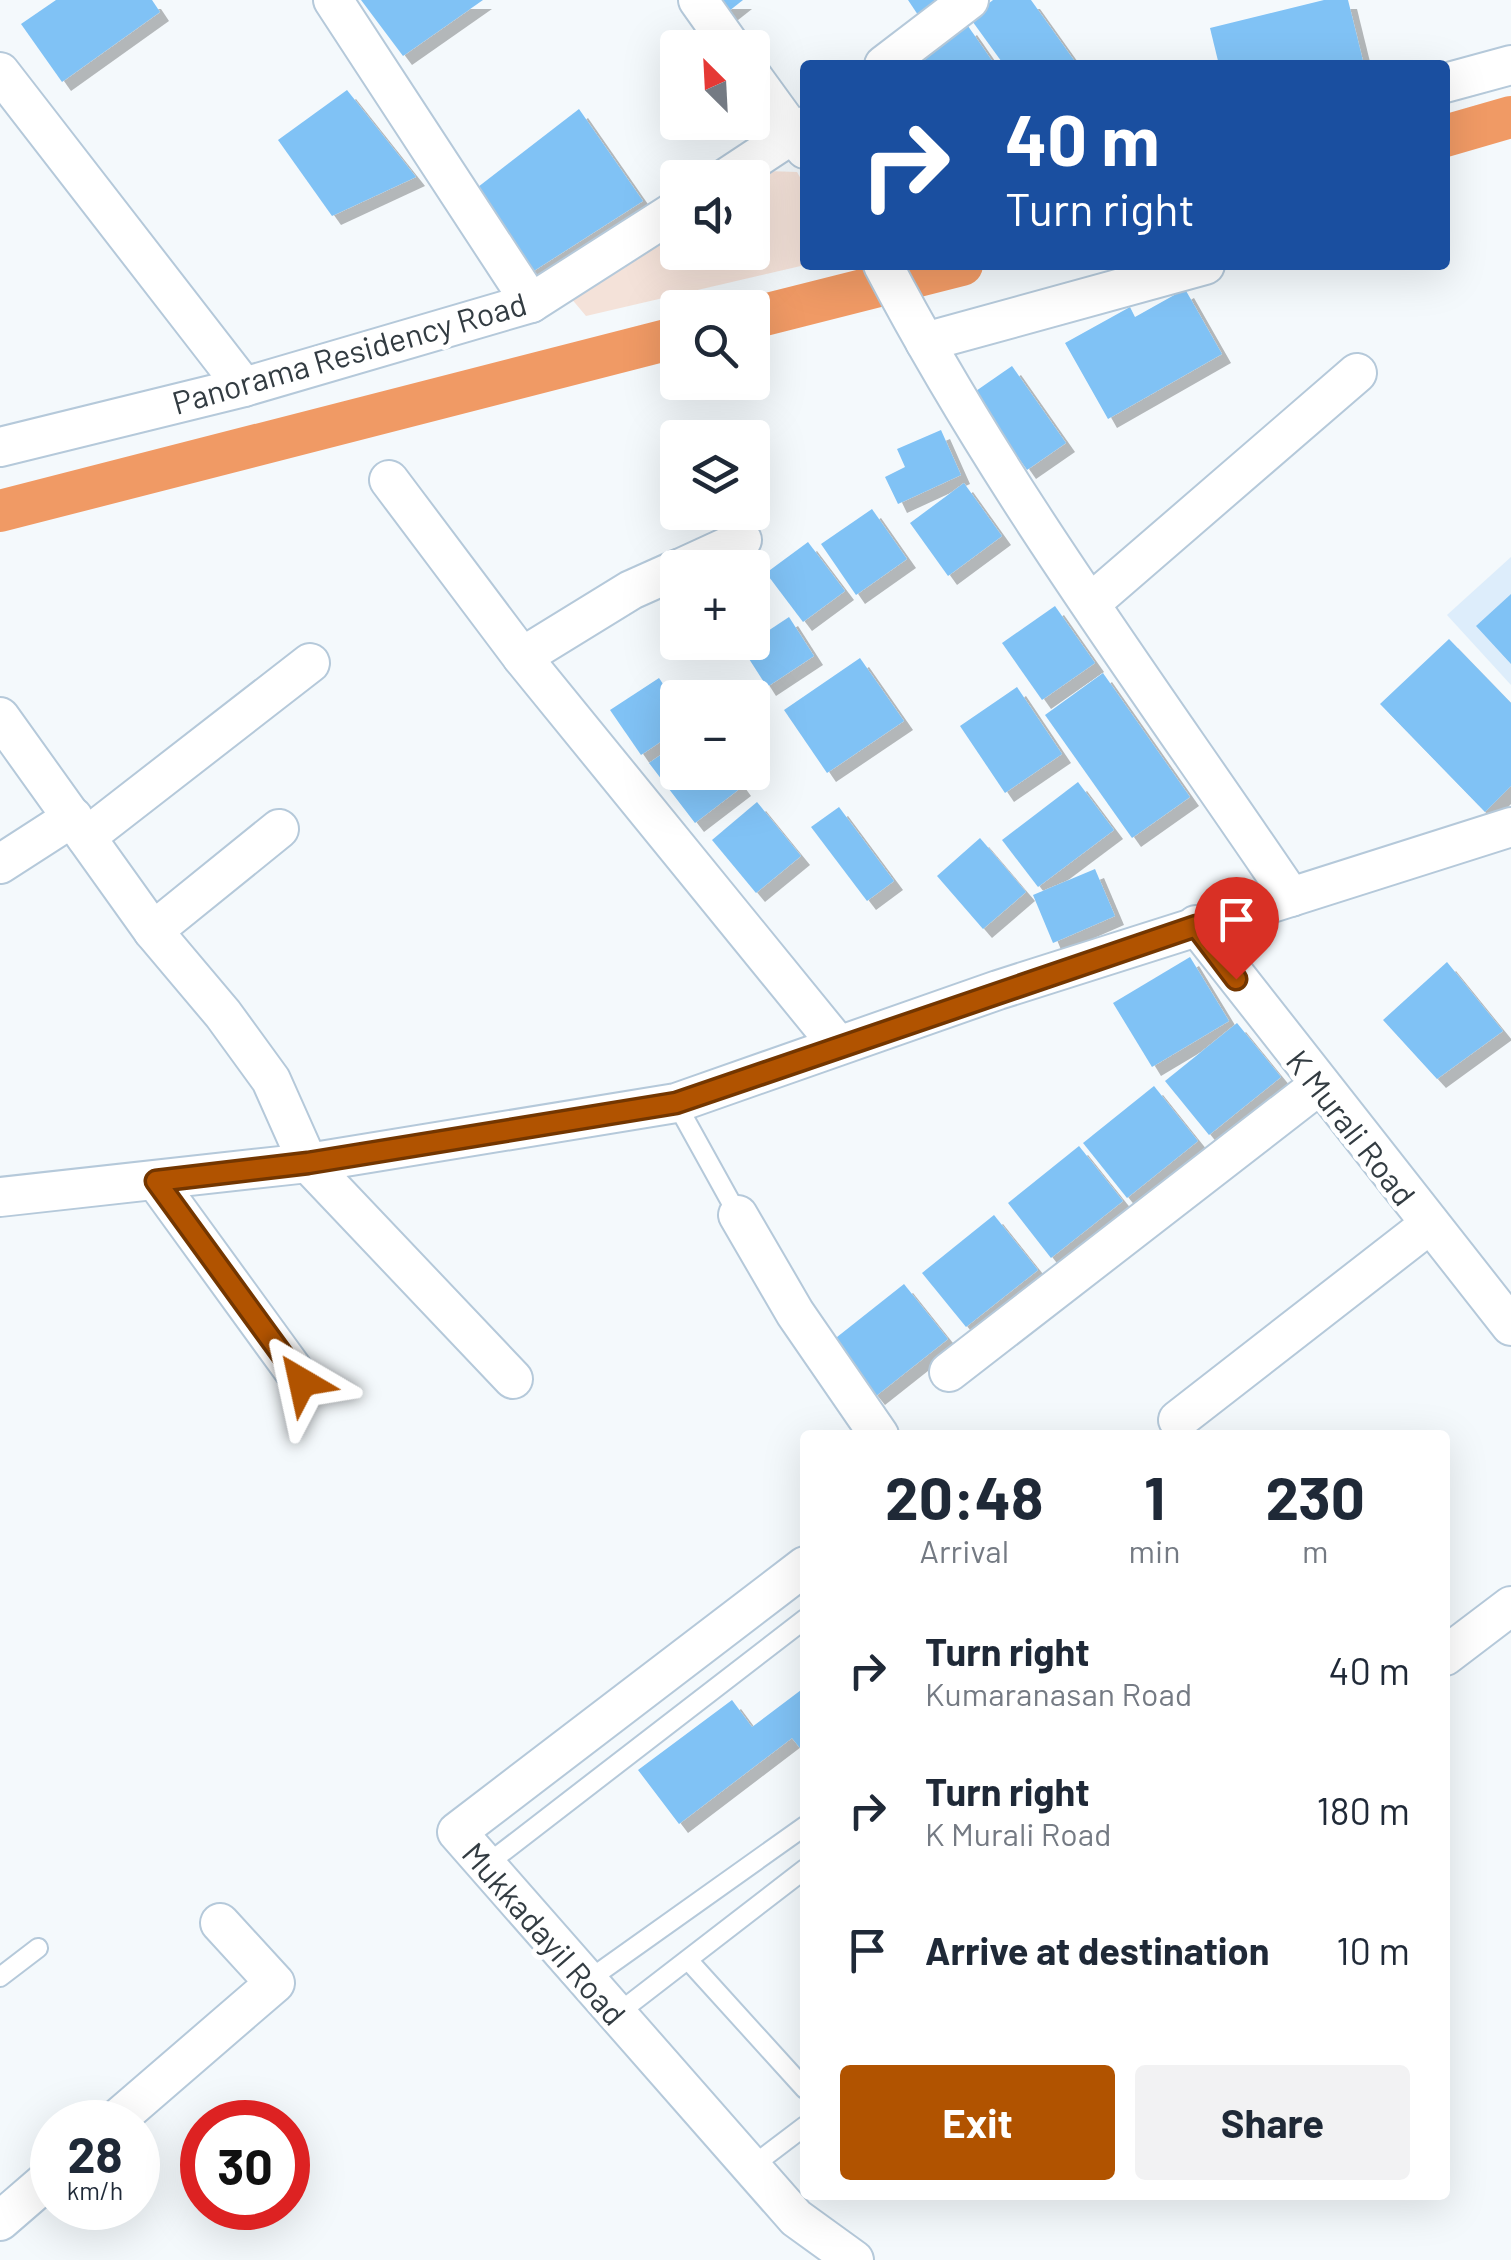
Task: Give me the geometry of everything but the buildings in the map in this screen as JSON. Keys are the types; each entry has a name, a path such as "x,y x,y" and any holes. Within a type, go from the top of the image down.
{"street":[{"path":"333,0 530,303"},
{"path":"698,0 719,30"},
{"path":"891,60 969,0"},
{"path":"1450,82 1511,65"},
{"path":"0,72 244,387"},
{"path":"770,98 800,135"},
{"path":"758,160 800,137"},
{"name":"Panorama Residency Road","path":"0,446 244,387 530,303 660,220"},
{"path":"887,270 921,336 1025,506 1291,897"},
{"path":"921,336 1185,270"},
{"path":"1092,602 1357,373"},
{"path":"389,480 522,658 838,1046"},
{"path":"720,550 742,540"},
{"path":"522,658 630,590 660,577"},
{"path":"0,864 79,827 310,663"},
{"path":"0,718 153,931 223,1014 271,1080 308,1163 514,1379"},
{"path":"0,1196 308,1163 676,1103 1196,926 1511,827"},
{"path":"153,931 279,829"},
{"name":"K Murali Road","path":"1196,926 1318,1086 1511,1326"},
{"path":"949,1372 1318,1086"},
{"path":"156,1181 302,1382"},
{"path":"738,1215 795,1313 876,1430"},
{"path":"1178,1420 1430,1224"},
{"name":"Mukkadayil Road","path":"800,1570 457,1832 796,2218 854,2260"},
{"path":"1450,1652 1511,1606"},
{"path":"140,2100 275,1984 220,1923"},
{"path":"0,2221 30,2195"}],"lane":[{"path":"676,1103 738,1215"},
{"path":"486,1865 800,1624"},
{"path":"588,1981 800,1830"},
{"path":"617,2014 800,1873"},
{"path":"0,1977 38,1948"},
{"path":"688,1960 800,2083"},
{"path":"751,2168 800,2130"}],"shaded area":[{"path":"770,171 797,172 800,177 800,266 698,290 660,290 660,299 586,316 570,297 660,240 660,270 770,270"},
{"path":"1511,557 1511,685 1447,615"}],"waterway":[{"path":"1450,135 1511,117"},
{"path":"770,313 942,270"},
{"path":"0,511 660,342"}],"route":[{"path":"302,1382 156,1181 308,1163 676,1103 998,990 1196,926 1236,979"}]}
